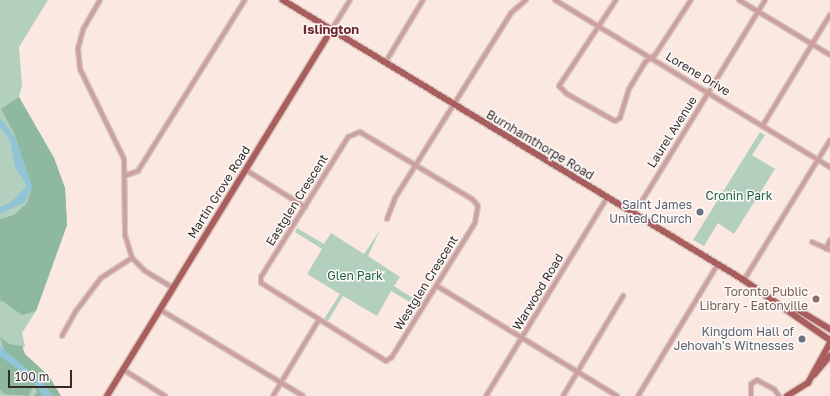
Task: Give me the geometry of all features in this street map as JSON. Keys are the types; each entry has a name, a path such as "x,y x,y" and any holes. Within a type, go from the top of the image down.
{"main road":[{"name":"Burnhamthorpe Road","path":"283,0 454,106 744,280 786,308 793,316 830,340"},
{"name":"Martin Grove Road","path":"107,396 124,370 172,287 246,170 332,29"},
{"name":"Burnhamthorpe Road","path":"786,308 797,309 830,329"},
{"path":"814,375 830,343"},
{"path":"787,396 804,386 830,356"}],"street":[{"path":"100,0 83,30 78,49 80,69 124,159 127,175 126,235 132,258 145,271 172,287"},
{"path":"127,175 138,171 245,0"},
{"name":"Martin Grove Road","path":"332,29 350,0"},
{"path":"385,63 423,0"},
{"path":"387,219 394,198 454,106 511,13 526,0"},
{"name":"Lorene Drive","path":"556,0 830,167"},
{"path":"616,0 600,27 560,84 566,94 617,121 631,85 644,62 652,58 691,0"},
{"path":"739,0 830,55"},
{"name":"Laurel Avenue","path":"634,214 765,0"},
{"path":"763,125 830,15"},
{"name":"Eastglen Crescent","path":"318,321 261,283 261,276 353,132 416,165"},
{"path":"744,280 830,140"},
{"name":"Westglen Crescent","path":"318,321 386,360 392,357 475,223 478,206 416,165"},
{"path":"246,170 305,207"},
{"name":"Warwood Road","path":"486,396 607,198"},
{"path":"812,242 828,249 830,240"},
{"path":"62,336 76,311 101,278 132,258"},
{"path":"638,396 718,264"},
{"path":"436,286 617,396"},
{"path":"563,396 623,296"},
{"path":"159,309 303,396"},
{"path":"273,396 318,321"},
{"path":"124,370 165,396"},
{"path":"751,396 751,384 757,380 774,389 778,396"}],"green space":[{"path":"0,0 48,0 19,47 22,86 19,97 54,158 65,188 67,225 36,311 22,333 25,346 20,352 56,396 0,396"},
{"path":"19,97 54,158 65,188 67,225 36,311 22,315 1,300 0,303 0,219 14,215 27,203 31,191 15,135 1,109"},
{"name":"Cronin Park","path":"760,132 765,135 752,155 775,169 734,234 718,223 704,246 693,240"},
{"name":"Glen Park","path":"297,228 324,244 331,233 364,254 380,230 368,256 400,277 394,286 419,302 417,306 391,291 377,316 343,296 328,321 324,319 340,294 307,274 322,249 295,232"},
{"path":"0,337 9,344 22,346 25,354 49,376 61,396 53,396 32,373 5,353"},
{"path":"0,355 34,382 43,396 34,396 37,391 33,386 29,396 4,394 0,389"}],"water":[{"path":"0,118 15,137 32,186 25,202 0,214 0,207 11,202 27,186 15,167 10,140 0,127"},
{"path":"0,346 43,383 53,396 43,396 31,379 0,356"}],"place":[{"name":"Saint James United Church","path":"700,212"},
{"name":"Toronto Public Library - Eatonville","path":"816,299"},
{"name":"Kingdom Hall of Jehovah's Witnesses","path":"802,339"}],"district":[{"name":"Islington","path":"331,29"}]}
